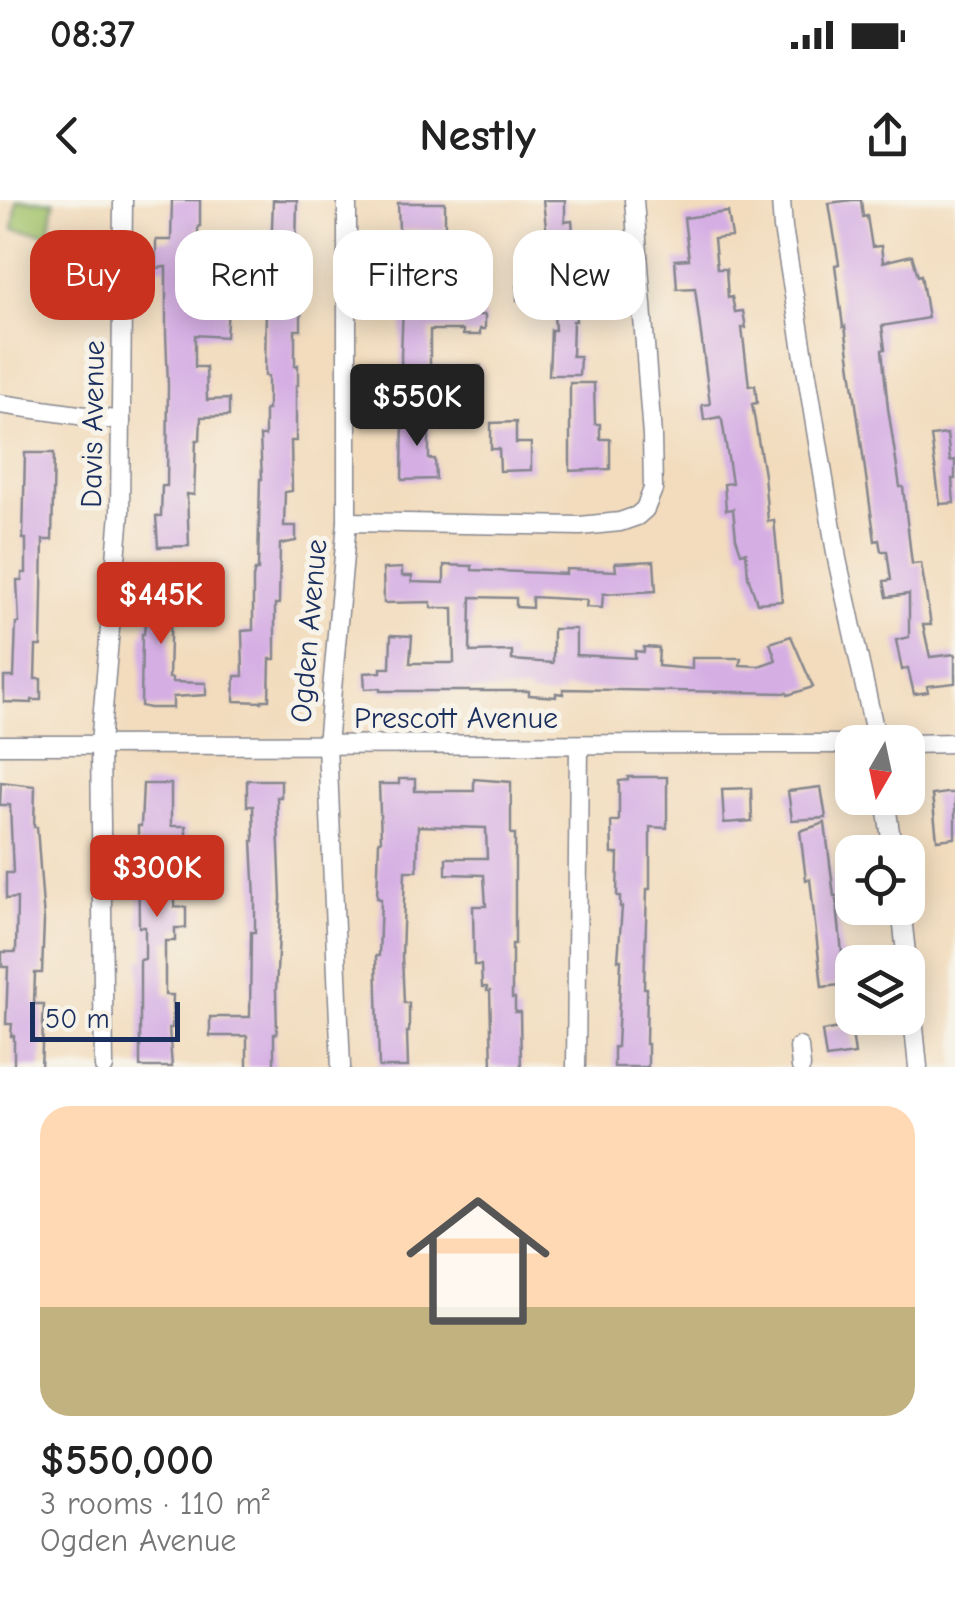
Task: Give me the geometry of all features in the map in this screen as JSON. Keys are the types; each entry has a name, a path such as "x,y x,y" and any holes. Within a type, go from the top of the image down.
{"street":[{"name":"Davis Avenue","path":"104,1067 100,744 120,513 122,200"},
{"name":"Ogden Avenue","path":"341,1067 327,745 347,522 348,200"},
{"path":"347,522 580,526 620,522 646,508 652,489 652,436 634,200"},
{"path":"781,200 837,559 873,725"},
{"path":"0,404 121,420"},
{"name":"Prescott Avenue","path":"0,745 835,744"},
{"path":"925,744 955,744"},
{"path":"576,1067 579,745"},
{"path":"915,1035 918,1067"},
{"path":"800,1048 800,1067"}],"green space":[{"path":"17,200 54,201 50,230 13,229"}],"building":[{"path":"172,200 200,200 198,230 175,230 175,320 227,320 226,337 195,335 195,367 206,367 207,400 229,399 229,416 201,417 194,495 187,494 189,546 158,547 156,516 161,516 162,486 167,486 168,385 166,267 156,268 156,240 171,240"},
{"path":"273,200 297,200 296,230 272,230"},
{"path":"543,200 565,200 565,222 572,221 573,230 546,230"},
{"path":"861,200 872,247 881,246 883,262 912,255 918,276 921,275 928,318 882,326 888,408 912,564 921,563 931,625 923,625 930,657 955,654 955,683 927,686 928,692 914,694 908,668 902,670 896,640 909,637 909,594 887,597 884,581 891,580 887,551 881,551 879,540 875,541 835,265 839,264 829,203"},
{"path":"398,203 445,203 445,230 399,230"},
{"path":"728,212 732,237 714,239 717,269 726,269 728,298 732,297 735,312 743,311 749,386 755,385 757,403 752,404 768,521 774,520 782,601 757,603 748,576 746,552 741,553 736,538 733,509 726,510 724,484 732,483 722,420 704,420 702,405 710,404 695,288 677,289 675,260 689,259 684,218"},
{"path":"266,320 301,320 301,330 295,330 296,441 291,441 292,491 285,492 284,526 296,526 296,541 280,544 279,604 275,604 275,659 270,659 269,700 234,701 235,676 243,676 242,631 253,630 253,578 258,570 262,479 260,436 265,436 268,410"},
{"path":"402,320 485,320 480,335 463,335 463,330 430,330 430,366 481,366 481,386 402,385"},
{"path":"554,320 576,320 572,356 580,356 579,375 549,375 551,330 555,330"},
{"path":"570,383 594,383 595,424 600,424 600,439 610,439 610,469 570,471"},
{"path":"403,414 429,415 429,459 435,459 436,479 402,480"},
{"path":"516,422 516,443 531,443 531,470 500,471 499,449 491,449 491,423"},
{"path":"947,434 950,461 955,460 954,503 940,504 931,436"},
{"path":"25,453 54,453 52,540 43,540 41,646 36,646 35,679 41,679 41,700 32,703 4,702 4,677 14,677 19,623 17,580 22,580 22,573 26,573"},
{"path":"654,561 656,591 603,594 602,608 586,607 587,600 532,597 532,608 516,607 516,598 471,597 470,652 512,651 512,660 553,663 553,629 576,629 576,655 635,658 635,651 644,652 644,647 659,648 658,666 692,669 692,658 741,658 740,665 759,666 776,660 770,643 791,636 813,687 788,695 563,689 563,694 556,693 556,697 529,695 529,691 365,689 364,673 390,668 391,635 412,636 410,663 454,663 453,608 431,608 431,602 384,603 383,569 402,568 402,576 412,576 412,582 444,583 444,565 566,574 566,569 616,571 615,563"},
{"path":"167,567 168,577 176,577 176,601 171,602 169,678 172,682 206,683 206,695 173,697 173,708 149,708 141,706 142,634 145,622 149,622 148,578 151,568"},
{"path":"628,777 667,777 667,828 650,827 644,988 648,1067 614,1067 622,907 617,896 618,854 612,854 611,821 619,821 619,781"},
{"path":"399,779 415,779 415,791 474,791 474,779 511,782 511,834 515,834 512,998 515,1012 520,1012 521,1067 492,1067 490,991 482,987 481,965 474,965 473,906 486,906 484,875 446,874 446,858 487,858 486,828 418,826 417,871 405,871 402,956 404,1003 409,1003 408,1067 379,1067 379,784 399,784"},
{"path":"247,780 281,780 281,797 277,797 281,898 274,1067 247,1067 247,1036 210,1036 210,1017 250,1017 255,899 253,806 247,806"},
{"path":"1,782 35,786 34,827 44,921 42,973 35,973 34,1004 44,1004 41,1067 14,1067 12,1024 6,1024 8,967 2,967 2,952 16,952 17,898 6,899 6,873 13,873 10,805 0,805"},
{"path":"143,784 171,784 171,826 186,826 186,849 175,849 175,907 186,907 186,928 175,928 175,941 165,941 165,995 173,995 169,1028 172,1067 140,1067 140,960 145,959 145,927 139,927 138,826"},
{"path":"821,787 826,818 792,820 788,791"},
{"path":"751,788 752,821 724,823 722,789"},
{"path":"955,793 955,838 937,840 932,795"},
{"path":"825,823 835,925 839,925 841,945 835,945 835,986 822,987 810,879 806,880 800,831"},
{"path":"835,1029 835,1035 852,1035 855,1054 826,1058 822,1031"}]}
